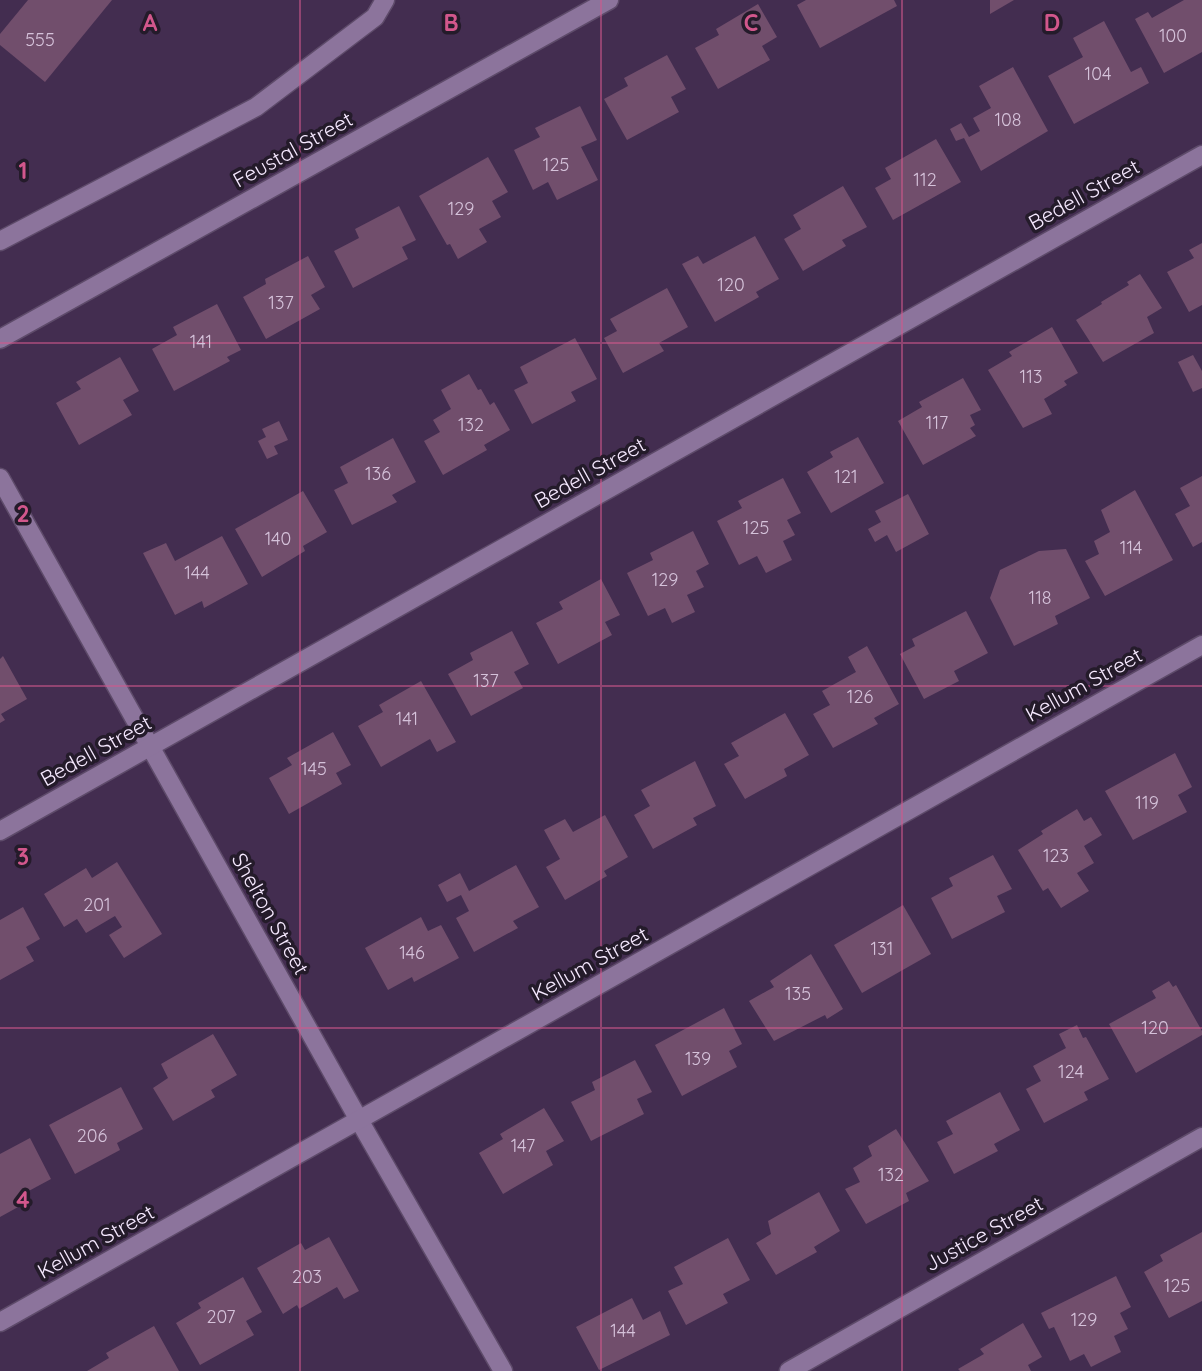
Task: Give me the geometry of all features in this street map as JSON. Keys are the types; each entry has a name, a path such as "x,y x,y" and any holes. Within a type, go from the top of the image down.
{"street":[{"path":"0,240 256,107 375,17 385,0"},
{"name":"Feustal Street","path":"0,339 609,0"},
{"name":"Bedell Street","path":"0,831 1202,155"},
{"name":"Shelton Street","path":"0,478 359,1120 503,1371"},
{"name":"Kellum Street","path":"0,1322 1202,645"},
{"name":"Justice Street","path":"789,1371 1202,1138"}],"building":[{"path":"28,0 112,0 45,82 0,45 0,34"},
{"path":"806,0 894,0 897,6 820,48 797,5"},
{"path":"990,0 1014,0 990,14"},
{"path":"1184,0 1202,0 1202,52 1164,73 1135,19 1148,12 1152,18"},
{"path":"758,4 777,37 762,46 770,60 718,89 695,48 719,35 716,29"},
{"path":"1104,21 1131,72 1141,67 1149,83 1074,124 1048,76 1083,57 1073,38"},
{"path":"667,55 686,89 671,97 679,112 627,140 604,99 628,86 624,78"},
{"path":"1013,67 1048,131 981,171 964,138 956,141 950,129 961,123 969,137 980,131 973,118 991,108 979,86"},
{"path":"580,106 597,140 581,147 598,180 557,200 548,182 533,190 514,150 540,137 535,128"},
{"path":"936,139 961,182 893,220 875,188 891,179 885,168"},
{"path":"488,157 508,192 492,201 501,217 479,229 487,242 458,259 419,196"},
{"path":"843,186 867,227 842,240 846,246 803,271 784,239 801,229 793,215"},
{"path":"399,206 416,240 402,247 408,259 353,288 334,251 359,238 355,229"},
{"path":"755,236 779,279 756,292 759,297 715,322 682,264 698,256 703,264"},
{"path":"1202,243 1202,305 1189,312 1167,272 1194,258 1189,250"},
{"path":"308,256 325,287 311,295 320,309 266,339 243,297 266,284 265,279"},
{"path":"1140,274 1162,308 1147,317 1154,333 1103,362 1076,320 1129,285 1127,282"},
{"path":"667,288 688,327 659,343 664,351 623,373 604,338 617,331 610,319"},
{"path":"217,304 241,350 227,357 230,361 174,391 152,349 177,335 173,327"},
{"path":"1052,327 1078,373 1064,381 1067,385 1044,399 1052,414 1023,428 988,370 1012,356 1009,352"},
{"path":"575,338 597,379 571,392 576,401 532,424 514,390 528,383 520,367"},
{"path":"1193,355 1202,371 1202,388 1193,392 1178,362"},
{"path":"120,357 139,391 123,400 132,415 79,445 56,403 81,389 76,382"},
{"path":"469,374 490,405 494,402 510,430 484,445 487,450 443,475 424,441 440,432 433,420 451,409 441,390"},
{"path":"963,378 981,410 970,415 975,425 970,428 976,436 923,465 898,421 922,407 919,402"},
{"path":"279,421 288,440 274,446 278,454 267,459 258,441 266,437 262,429"},
{"path":"858,437 884,483 831,513 807,472 833,457 830,452"},
{"path":"393,438 416,482 392,495 397,502 352,525 334,490 348,483 340,467"},
{"path":"1202,476 1202,542 1193,547 1175,514 1190,506 1180,488"},
{"path":"783,478 801,513 787,520 795,535 783,541 792,560 766,573 757,556 739,565 717,521 742,508 738,501"},
{"path":"1135,490 1173,560 1105,596 1085,561 1099,554 1094,541 1110,532 1101,510"},
{"path":"303,491 327,532 303,546 305,551 262,577 235,529"},
{"path":"908,494 929,534 896,552 887,535 875,542 868,529 881,522 875,511"},
{"path":"693,531 709,564 696,571 704,587 687,595 695,612 672,623 665,608 648,616 627,573 653,560 650,553"},
{"path":"222,536 248,584 204,608 202,601 175,615 143,553 166,543 175,561"},
{"path":"1066,549 1090,598 1055,616 1058,624 1014,646 990,598 1000,570 1039,551"},
{"path":"601,579 620,615 605,622 612,635 558,664 536,623 563,609 559,602"},
{"path":"966,611 988,653 954,671 959,681 924,699 900,654 915,646 912,639"},
{"path":"512,631 529,664 514,672 523,688 471,716 448,674 473,660 470,653"},
{"path":"867,646 899,704 874,718 878,724 833,748 813,714 830,705 822,691 856,672 848,657"},
{"path":"3,656 27,699 1,714 5,720 0,723 0,659"},
{"path":"421,681 456,742 437,752 430,739 381,767 358,726 383,712 379,705"},
{"path":"785,713 809,755 784,769 787,776 745,799 724,764 739,756 731,743"},
{"path":"333,732 351,765 336,773 342,784 289,814 269,778 292,765 287,758"},
{"path":"1175,753 1192,787 1178,795 1187,812 1133,840 1105,791"},
{"path":"695,761 716,806 693,818 697,825 653,849 634,815 650,806 641,790"},
{"path":"1077,809 1084,821 1091,817 1102,835 1084,846 1094,863 1077,873 1089,891 1061,908 1048,888 1043,891 1018,850 1043,834 1041,831"},
{"path":"605,815 628,857 604,871 607,876 565,900 546,867 560,859 544,830 565,819 573,832"},
{"path":"993,855 1012,889 997,896 1005,912 952,939 931,898 953,886 949,878"},
{"path":"117,862 162,934 124,958 109,935 122,927 115,916 86,933 77,919 64,927 44,894 86,868 92,878"},
{"path":"516,865 539,907 513,921 518,928 474,952 456,918 469,911 461,895 447,902 438,885 460,873 469,891"},
{"path":"903,905 931,954 862,993 834,945"},
{"path":"23,907 40,939 26,947 34,961 0,980 0,920"},
{"path":"421,917 428,931 441,925 459,958 414,982 412,977 388,990 365,948"},
{"path":"811,954 843,1009 827,1019 825,1015 774,1041 749,1001 774,987 770,981"},
{"path":"1169,981 1173,987 1176,985 1202,1035 1136,1073 1109,1024 1156,998 1152,991"},
{"path":"724,1008 742,1044 729,1051 737,1067 682,1096 655,1045"},
{"path":"1077,1025 1109,1079 1084,1092 1088,1100 1044,1123 1026,1089 1041,1081 1033,1066 1066,1048 1059,1034"},
{"path":"213,1034 237,1075 211,1090 215,1097 173,1121 153,1088 168,1078 161,1064"},
{"path":"635,1060 652,1092 637,1099 644,1114 591,1141 571,1102 595,1090 592,1082"},
{"path":"121,1087 143,1129 117,1143 120,1150 75,1174 49,1125"},
{"path":"1000,1092 1020,1130 994,1144 998,1151 954,1174 937,1142 953,1134 946,1121"},
{"path":"544,1108 564,1141 546,1151 553,1165 503,1194 479,1153 503,1139 500,1134"},
{"path":"896,1129 929,1181 906,1193 909,1201 866,1224 845,1189 860,1182 853,1168 872,1156 868,1146"},
{"path":"30,1138 51,1179 25,1193 29,1201 0,1217 0,1154"},
{"path":"819,1192 840,1231 814,1247 817,1252 776,1275 756,1243 771,1234 768,1221"},
{"path":"1202,1232 1202,1301 1169,1318 1144,1272 1163,1261 1160,1255"},
{"path":"329,1237 359,1291 344,1299 337,1287 299,1309 297,1305 283,1314 257,1268 301,1243 305,1250"},
{"path":"728,1238 750,1280 723,1294 728,1303 686,1325 668,1291 683,1284 674,1267"},
{"path":"1116,1276 1131,1307 1120,1313 1128,1329 1114,1336 1121,1352 1091,1367 1084,1354 1070,1361 1054,1327 1049,1329 1041,1313"},
{"path":"243,1277 262,1312 246,1321 254,1335 200,1365 176,1323 201,1308 198,1303"},
{"path":"632,1298 643,1320 660,1311 670,1335 599,1370 576,1327"},
{"path":"1023,1323 1042,1357 1028,1365 1031,1371 958,1369 984,1354 980,1349"},
{"path":"154,1326 179,1371 87,1371 109,1358 106,1353"}]}
